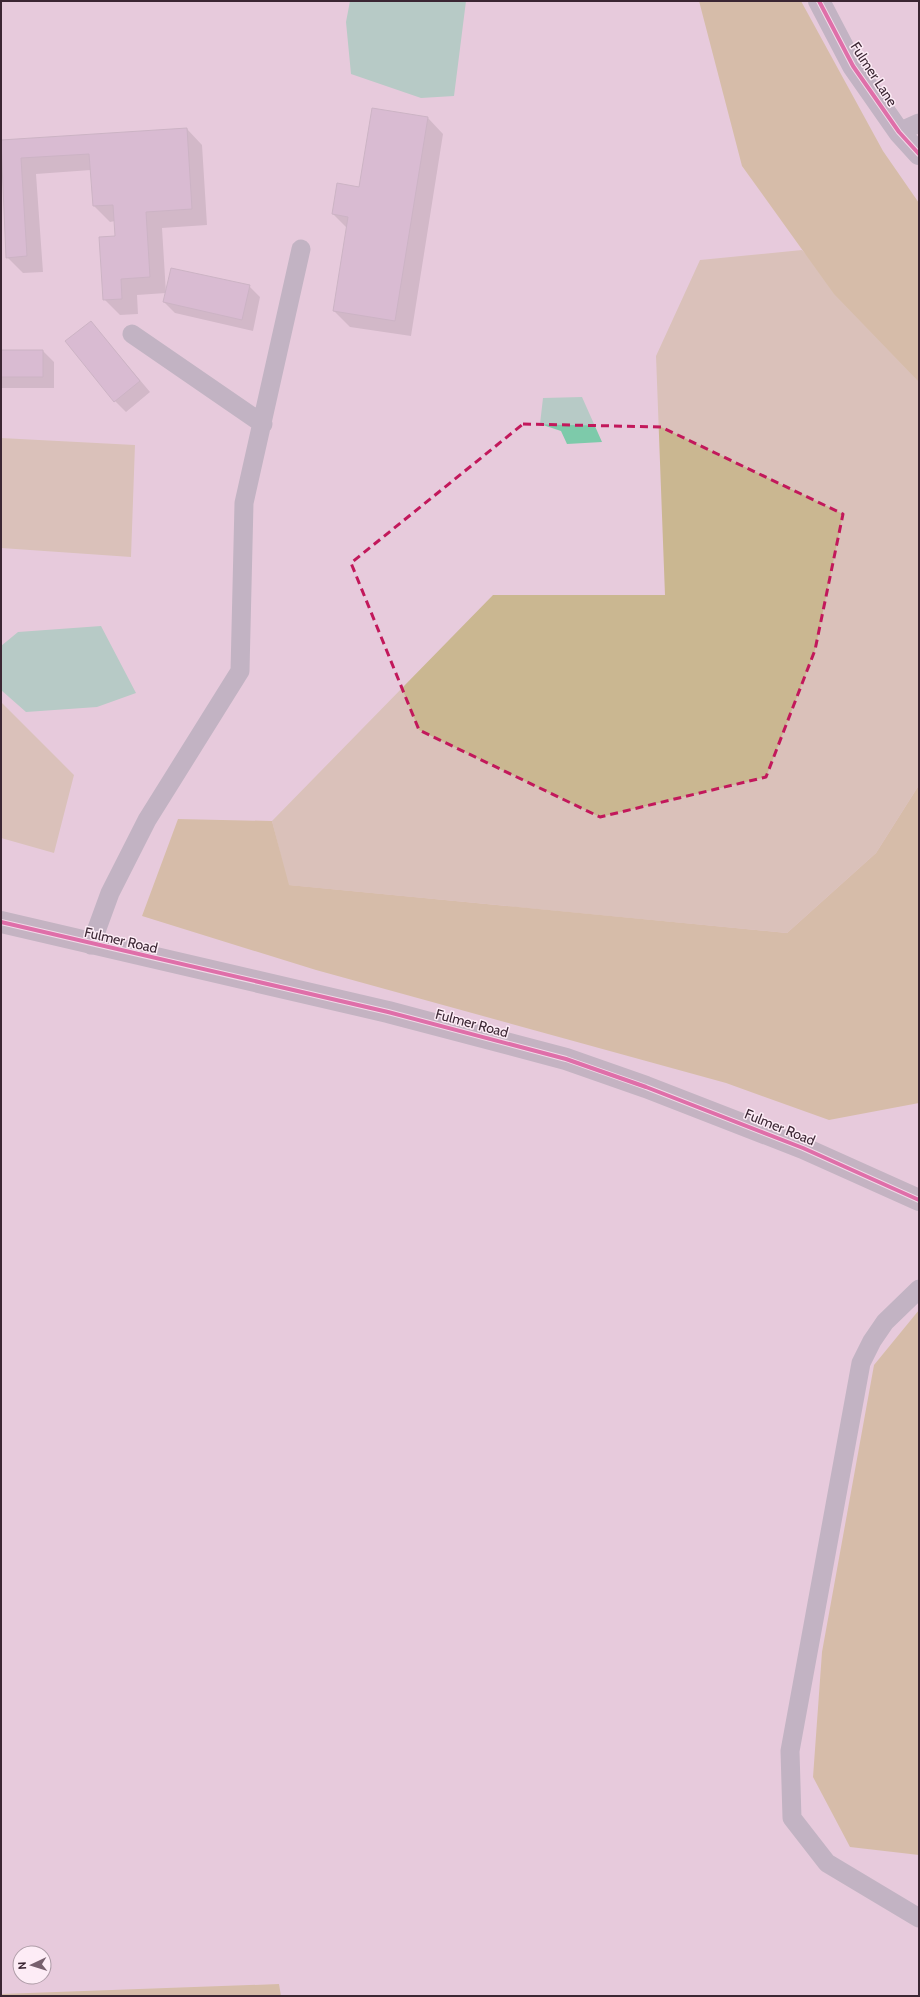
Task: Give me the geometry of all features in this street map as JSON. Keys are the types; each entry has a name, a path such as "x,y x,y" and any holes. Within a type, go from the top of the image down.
{"street":[{"name":"Fulmer Lane","path":"819,1 853,66 900,132 919,154"},
{"name":"Fulmer Road","path":"1,922 388,1012 566,1059 646,1087 803,1148 918,1198"}],"lane":[{"path":"900,132 919,123"},
{"path":"91,944 110,892 147,820 240,671 244,503 263,424 301,249"},
{"path":"132,334 263,424"},
{"path":"919,1289 885,1322 872,1341 861,1363 790,1752 792,1818 827,1863 919,1918"}],"highlighted area":[{"path":"523,424 661,427 843,514 815,650 766,777 600,817 419,730 351,563"}],"shaded area":[{"path":"350,1 466,1 454,96 421,98 351,74 346,22"},
{"path":"699,1 801,1 883,151 919,203 919,382 834,294 742,166"},
{"path":"802,250 919,378 919,785 876,853 787,933 288,885 272,821 493,595 665,595 656,356 700,260"},
{"path":"582,397 602,442 567,444 561,431 540,424 543,398"},
{"path":"1,438 135,445 131,557 1,548"},
{"path":"101,626 136,693 97,707 26,712 1,690 1,646 18,632"},
{"path":"1,702 74,775 54,853 1,838"},
{"path":"919,785 919,1103 829,1120 726,1083 316,970 142,916 178,819 272,821 289,885 787,933 876,853"},
{"path":"919,1310 919,1855 850,1847 813,1777 822,1652 874,1365"},
{"path":"279,1984 281,1996 1,1996 1,1994"}],"building":[{"path":"372,108 428,117 395,321 333,311 348,217 332,214 337,183 359,187"},
{"path":"187,128 192,209 146,212 150,277 121,279 122,299 103,300 99,237 115,236 113,205 93,206 89,154 21,158 27,256 6,258 1,140"},
{"path":"171,268 250,285 242,320 163,302"},
{"path":"91,321 140,381 114,402 65,341"},
{"path":"1,350 43,350 43,377 1,377"}],"cycle path":[{"path":"819,1 853,66 899,132 919,154"},
{"path":"1,922 388,1012 566,1059 646,1087 803,1148 919,1200"}]}
